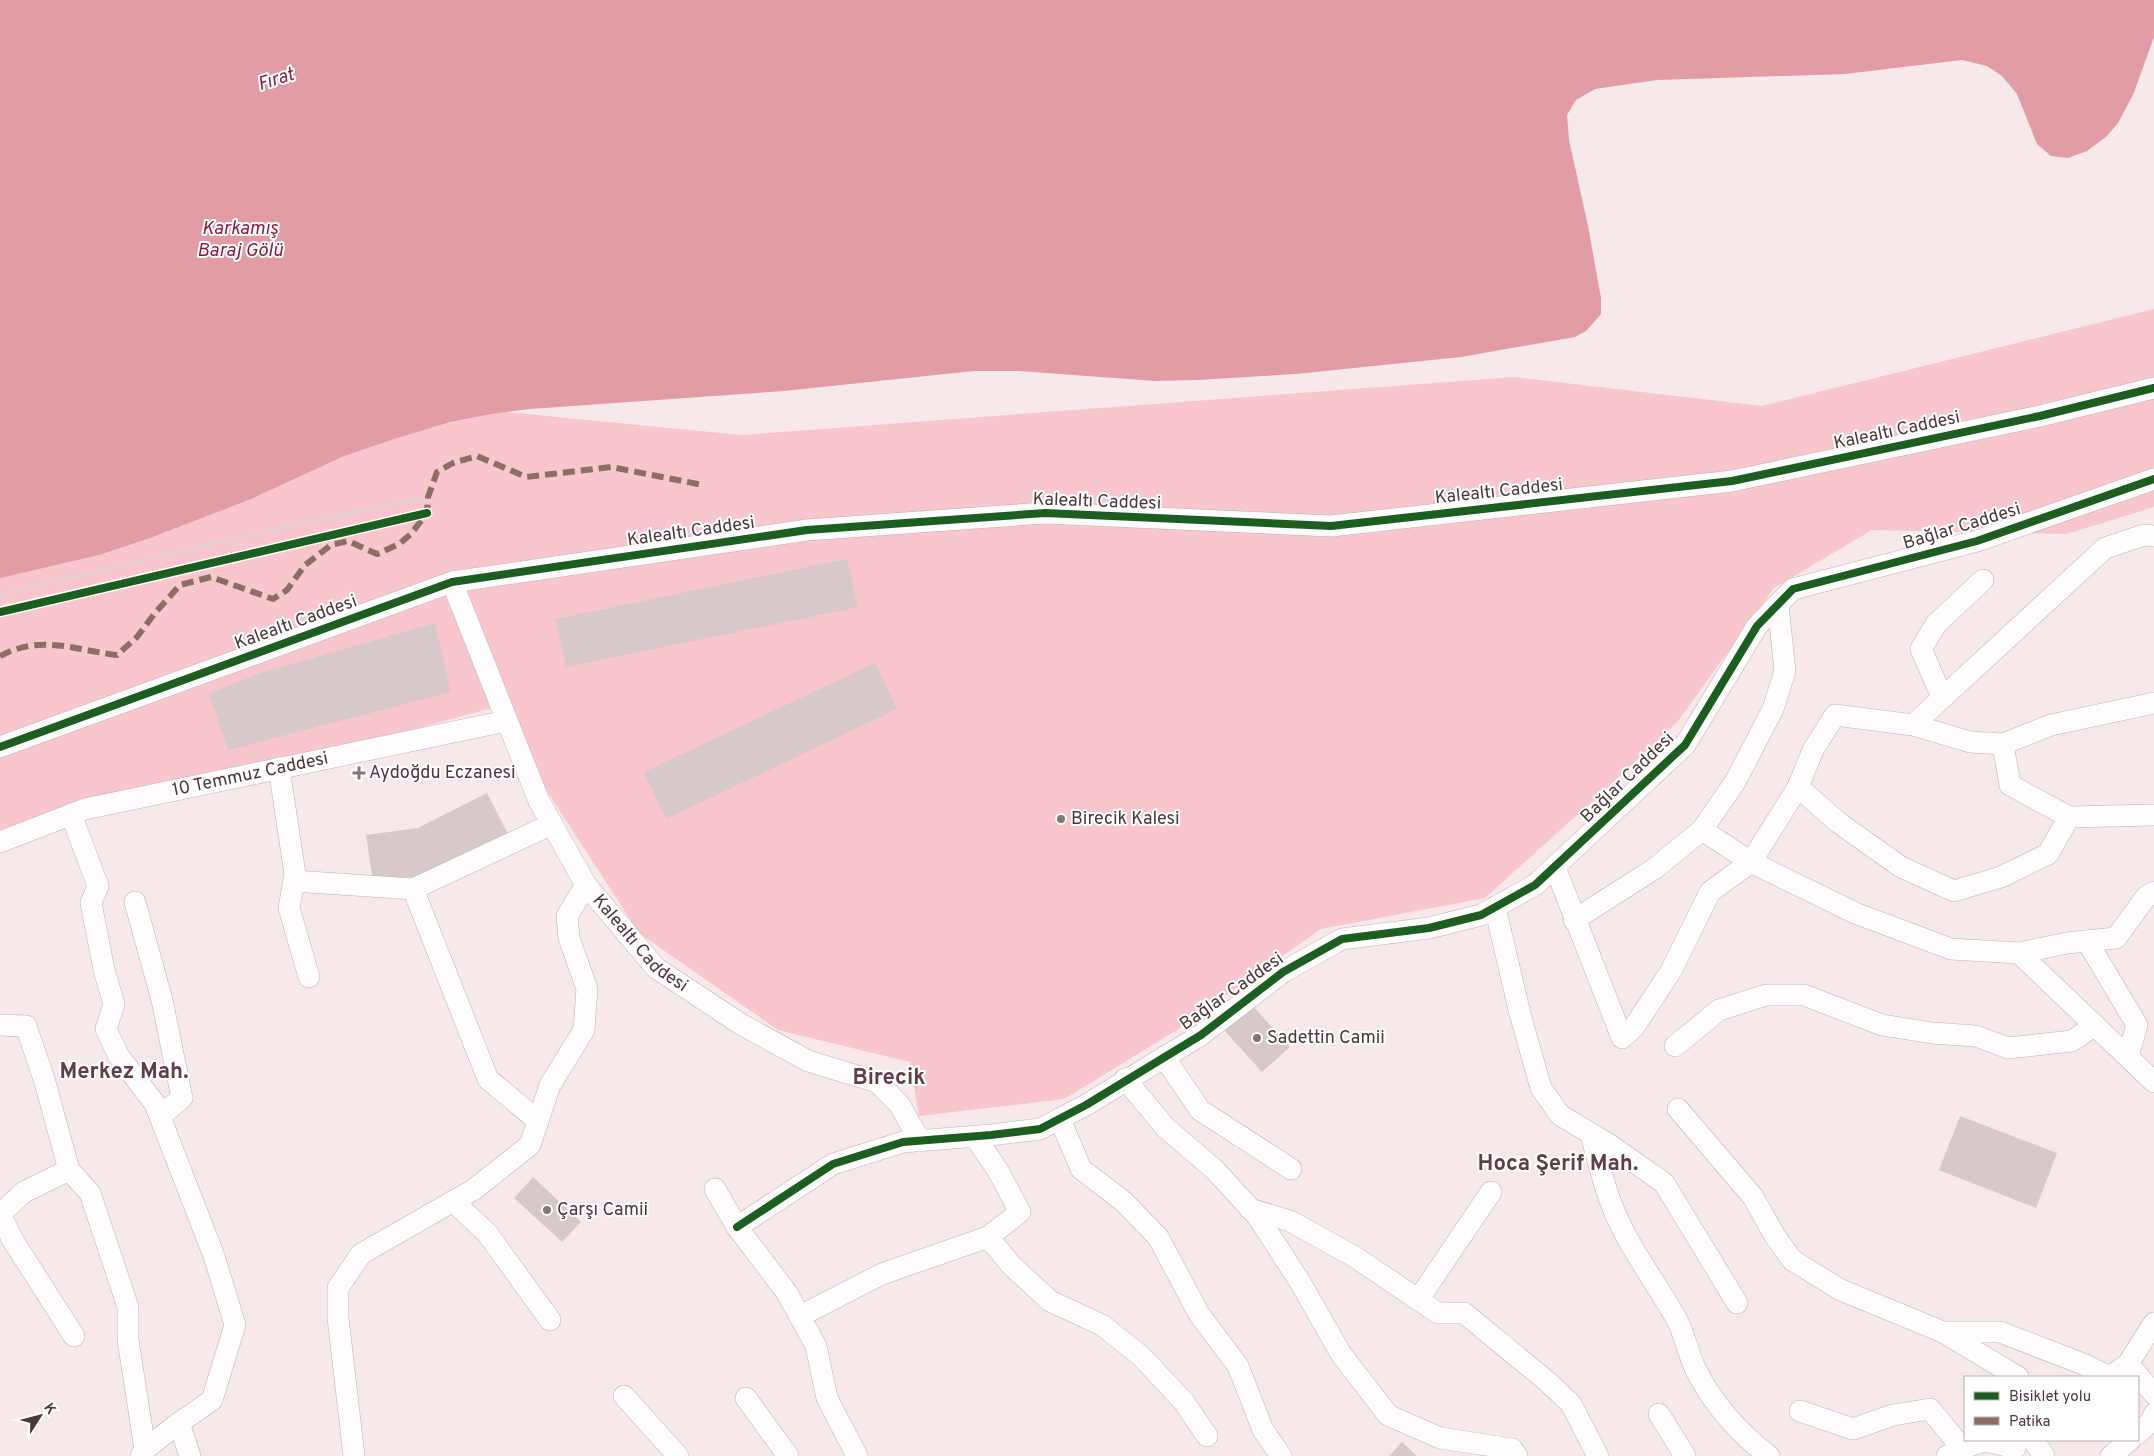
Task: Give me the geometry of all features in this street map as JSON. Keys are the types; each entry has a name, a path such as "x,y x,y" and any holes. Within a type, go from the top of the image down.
{"street":[{"name":"Kalealtı Caddesi","path":"0,747 452,582 807,530 1045,513 1331,526 1732,481 2040,416 2154,388"},
{"name":"Bağlar Caddesi","path":"737,1226 833,1164 903,1142 975,1137 1040,1129 1201,1035 1283,972 1342,939 1429,928 1481,915 1536,885 1685,746 1757,626 1793,590 1977,540 2154,479"},
{"path":"1913,725 2105,548 2144,535 2154,536"},
{"path":"1942,697 1922,649 1936,624 1983,580"},
{"name":"Kalealtı Caddesi","path":"452,582 539,801 586,885 656,968 739,1023 808,1061 877,1082 899,1104 920,1141"},
{"path":"1574,920 1654,869 1702,830 1735,782 1773,710 1785,671 1778,605"},
{"path":"1555,867 1574,920 1622,1038 1634,1027 1671,971 1710,892 1751,862 1798,787 1813,750 1835,715 1913,725 1970,742 2003,744 2051,725 2154,703"},
{"name":"10 Temmuz Caddesi","path":"0,842 85,808 506,721"},
{"path":"2003,744 2010,785 2069,817 2154,815"},
{"path":"279,768 295,874 289,908 309,977"},
{"path":"1798,787 1839,823 1901,867 1954,891 2001,877 2048,854 2069,817"},
{"path":"71,814 98,886 91,903 104,970 114,1004 106,1029 118,1055 155,1104 214,1256 235,1325 212,1400 178,1423 143,1452"},
{"path":"294,881 413,889 552,824"},
{"path":"1702,830 1751,862 1855,913 1950,949 2019,953 2067,943 2116,938 2146,897 2154,892"},
{"path":"354,1456 338,1318 338,1288 361,1254 473,1190 530,1145 550,1085 584,1030 587,989 569,938 567,916 586,885"},
{"path":"413,889 488,1079 538,1122"},
{"path":"135,902 162,1000 182,1098 160,1116"},
{"path":"1495,907 1520,1014 1541,1088 1560,1115 1610,1145 1664,1183 1737,1303"},
{"path":"2087,941 2144,1035 2128,1056"},
{"path":"2019,953 2154,1082"},
{"path":"1674,1046 1719,1010 1766,995 1804,995 1882,1025 1932,1033 1976,1036 2008,1048 2072,1041 2095,1024"},
{"path":"0,1025 26,1026 44,1079 69,1170 90,1193 128,1307 128,1340 143,1452"},
{"path":"1164,1057 1200,1110 1291,1169"},
{"path":"1125,1079 1166,1128 1215,1170 1258,1217 1342,1354 1388,1415 1440,1438 1512,1449 1517,1456"},
{"path":"1678,1109 1753,1196 1775,1236 1792,1260 1841,1290 1943,1332 2016,1376"},
{"path":"1060,1119 1081,1169 1123,1201 1158,1237 1199,1314 1238,1366 1262,1430 1282,1456"},
{"path":"1591,1134 1600,1169 1621,1226 1650,1278 1678,1321 1696,1370 1719,1408 1753,1444 1770,1456"},
{"path":"800,1316 882,1274 988,1237 1020,1212 997,1169 975,1137"},
{"path":"69,1170 24,1192 0,1214 12,1239 74,1336"},
{"path":"715,1189 737,1226 787,1292 816,1346 827,1398 857,1456"},
{"path":"1418,1300 1491,1192"},
{"path":"453,1201 487,1233 550,1320"},
{"path":"1250,1209 1298,1226 1355,1257 1438,1313 1464,1313 1548,1382 1571,1404 1598,1456"},
{"path":"988,1237 1012,1266 1050,1301 1102,1325 1141,1356 1184,1402 1207,1436"},
{"path":"2111,1376 2128,1364 2154,1323"},
{"path":"1943,1332 2000,1332 2083,1364 2108,1376"},
{"path":"2128,1364 2138,1376"},
{"path":"2139,1377 2154,1394"},
{"path":"624,1396 678,1456"},
{"path":"746,1398 788,1456"},
{"path":"1800,1411 1853,1429 1893,1415 1930,1409 1954,1452 1986,1441 2020,1446 2044,1456"},
{"path":"1659,1414 1685,1456"},
{"path":"2139,1432 2152,1421 2154,1414"},
{"path":"178,1423 190,1456"},
{"path":"2110,1456 2129,1441"}],"path":[{"path":"0,594 302,523 428,497"}],"shaded area":[{"path":"2154,309 2154,507 2067,534 1872,530 1774,588 1678,721 1485,898 1321,929 1177,1030 1064,1099 919,1116 910,1062 778,1030 639,933 493,708 0,839 0,452 415,403 741,435 1514,377 1762,406"}],"water":[{"name":"Karkamış Baraj Gölü","path":"0,0 2154,0 2154,37 2133,95 2118,123 2107,136 2087,151 2068,158 2051,156 2037,144 2017,94 2002,76 1987,66 1962,60 1845,74 1657,80 1595,89 1576,100 1567,115 1569,140 1588,226 1601,298 1601,314 1586,331 1575,337 1461,357 1296,374 1155,381 1019,371 974,371 784,391 530,409 491,414 450,422 344,456 251,499 150,538 99,555 0,578"}],"building":[{"path":"847,559 858,607 566,667 556,619"},
{"path":"435,623 451,692 228,750 209,693 261,673"},
{"path":"875,663 897,709 666,819 644,772"},
{"path":"487,793 509,836 433,874 373,882 366,835 418,828"},
{"name":"Sadettin Camii","path":"1251,1004 1290,1047 1262,1072 1223,1029"},
{"path":"1960,1116 2057,1153 2036,1208 1939,1170"},
{"name":"Çarşı Camii","path":"533,1177 581,1222 562,1242 514,1198"},
{"path":"1402,1442 1417,1456 1389,1456"}],"marked path":[{"path":"0,656 15,649 44,645 58,645 117,655 137,637 180,585 211,577 273,599 287,590 305,565 331,545 348,541 377,554 399,544 411,534 427,513 428,497 437,472 453,463 477,456 526,477 611,467 703,485"}],"cycle path":[{"path":"0,747 452,582 807,530 1045,513 1331,526 1732,481 2040,416 2154,388"},
{"path":"737,1227 833,1164 903,1142 1040,1129 1086,1105 1201,1035 1283,972 1342,939 1429,928 1481,915 1535,885 1685,745 1757,626 1793,589 1977,541 2154,479"},
{"path":"0,612 427,513"}],"place":[{"name":"Aydoğdu Eczanesi","path":"359,773"},
{"name":"Birecik Kalesi","path":"1061,819"},
{"name":"Sadettin Camii","path":"1257,1038"},
{"name":"Çarşı Camii","path":"547,1210"}],"district":[{"name":"Merkez Mah.","path":"124,1072"},
{"name":"Birecik","path":"889,1078"},
{"name":"Hoca Şerif Mah.","path":"1558,1164"}],"water label":[{"name":"Fırat","path":"276,80"}]}
